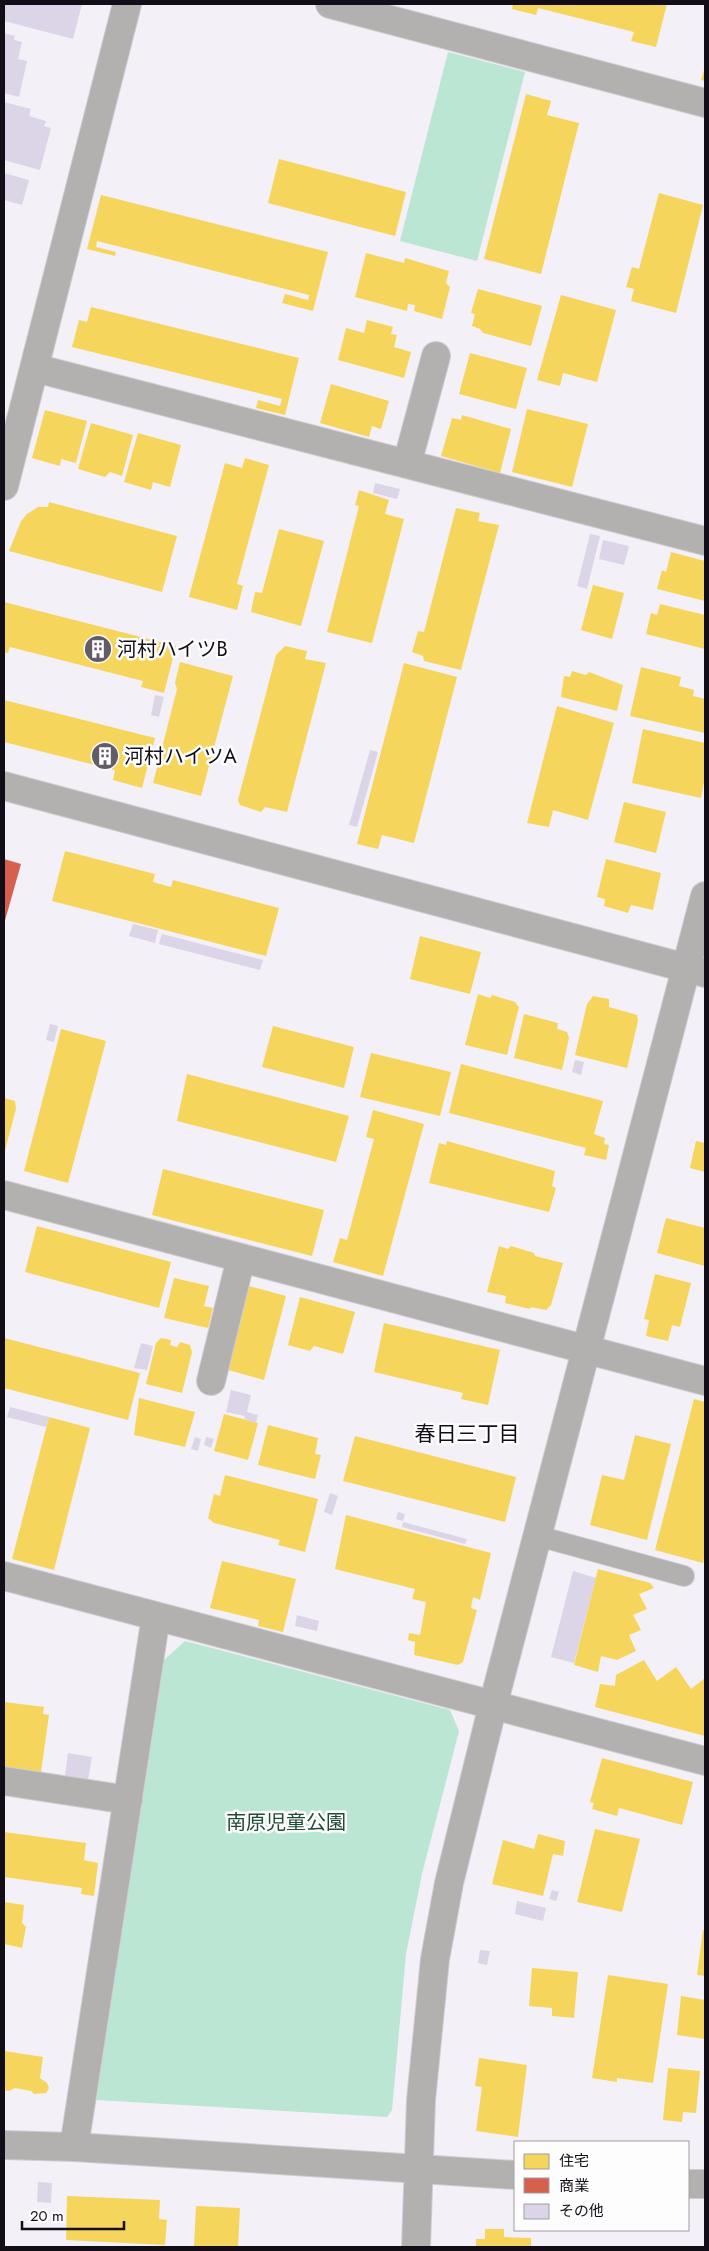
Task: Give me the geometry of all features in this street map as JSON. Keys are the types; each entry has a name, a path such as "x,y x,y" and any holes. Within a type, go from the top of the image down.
{"street":[{"path":"4,486 128,4"},
{"path":"330,4 705,103"},
{"path":"407,464 436,356"},
{"path":"35,368 705,542"},
{"path":"4,786 696,970"},
{"path":"416,2247 421,2100 435,1959 449,1883 587,1350 696,970 705,896"},
{"path":"4,1195 705,1381"},
{"path":"211,1381 241,1258"},
{"path":"4,1576 705,1761"},
{"path":"74,2147 156,1616"},
{"path":"4,1781 128,1800"},
{"path":"4,2145 74,2147 514,2176"},
{"path":"689,2184 705,2184"}],"lane":[{"path":"538,1536 684,1576"}],"green space":[{"path":"448,52 525,72 477,261 400,241"},
{"name":"南原児童公園","path":"185,1641 450,1710 459,1731 422,1874 406,1954 392,2110 387,2117 96,2100 164,1660"}],"building: 住宅":[{"path":"513,4 667,4 656,47 631,41 634,32 538,8 536,15 512,9"},
{"path":"705,67 705,81 701,80"},
{"path":"526,94 551,101 547,115 579,123 541,274 484,259"},
{"path":"279,159 406,192 395,236 268,203"},
{"path":"659,193 703,205 676,313 631,301 634,289 626,287 632,267 639,269"},
{"path":"101,195 328,252 313,311 282,303 285,294 308,300 309,295 97,241 96,247 116,252 115,256 87,249"},
{"path":"366,253 404,263 405,258 449,271 446,283 450,287 442,319 414,311 415,305 408,304 407,311 355,297"},
{"path":"478,289 542,306 531,346 483,333 480,329 472,326 475,314 471,313"},
{"path":"561,295 616,310 597,382 563,373 560,386 537,380"},
{"path":"91,307 299,358 285,415 256,408 258,400 280,406 282,399 72,347 79,320 87,322"},
{"path":"367,320 393,327 391,334 397,335 394,347 411,352 404,378 338,360 346,328 364,333"},
{"path":"470,353 527,368 516,409 459,394"},
{"path":"331,384 389,401 381,429 372,426 369,437 320,423"},
{"path":"527,409 588,424 572,487 512,472"},
{"path":"45,410 87,421 76,463 61,459 60,466 32,458"},
{"path":"462,415 511,429 500,473 441,456 452,418 461,420"},
{"path":"91,423 133,435 122,476 110,472 105,477 78,469"},
{"path":"138,433 181,445 170,487 153,482 151,490 124,482"},
{"path":"245,458 269,465 237,584 243,586 237,610 189,597 225,463 242,468"},
{"path":"359,490 389,500 385,514 404,519 372,643 327,632 359,506 355,505"},
{"path":"49,502 177,536 162,592 9,551 21,521 27,514 38,507 48,507"},
{"path":"456,508 480,513 478,521 499,525 461,670 424,661 423,656 412,652 418,631 424,632"},
{"path":"279,529 324,541 301,626 251,612 255,592 262,593"},
{"path":"671,552 705,561 705,601 657,589 662,570 666,572"},
{"path":"593,585 624,593 612,639 581,630"},
{"name":"河村ハイツB","path":"4,602 176,646 164,693 141,687 143,681 10,647 8,653 4,652"},
{"path":"660,604 705,615 705,649 646,634 651,613 657,615"},
{"path":"285,646 307,651 305,659 326,663 287,812 265,807 261,812 240,805 238,800 276,655"},
{"path":"180,662 233,676 201,796 153,783 177,689 175,683"},
{"path":"404,663 457,677 414,843 382,835 378,849 357,844"},
{"path":"641,667 681,677 679,686 694,690 693,696 705,699 705,733 630,716"},
{"path":"572,671 586,675 589,672 623,685 617,711 561,697 564,676 570,677"},
{"name":"河村ハイツA","path":"4,700 155,738 142,788 113,780 115,770 4,742"},
{"path":"557,706 614,723 588,820 553,810 549,827 527,823"},
{"path":"643,729 705,743 705,777 701,798 632,783"},
{"path":"624,802 666,812 656,853 614,842"},
{"path":"65,851 155,874 153,882 171,887 173,880 279,908 266,956 52,901"},
{"path":"606,859 661,873 653,910 631,905 628,913 604,906 605,899 597,897"},
{"path":"420,936 481,952 470,994 410,979"},
{"path":"478,994 490,998 492,995 515,1002 519,1007 507,1055 465,1045"},
{"path":"593,996 609,999 609,1007 637,1015 638,1021 627,1068 575,1055 587,1004"},
{"path":"524,1014 558,1023 557,1029 567,1032 569,1038 562,1070 514,1058"},
{"path":"273,1026 354,1047 344,1088 262,1067"},
{"path":"61,1029 106,1041 68,1183 24,1171"},
{"path":"371,1053 451,1072 440,1116 360,1097"},
{"path":"461,1064 603,1101 594,1134 605,1138 604,1144 609,1145 606,1160 584,1155 586,1148 449,1113"},
{"path":"187,1074 349,1116 336,1162 177,1121"},
{"path":"4,1098 15,1101 16,1109 4,1154"},
{"path":"373,1110 424,1124 383,1276 333,1262 340,1238 347,1240 374,1139 366,1137"},
{"path":"447,1141 555,1171 552,1186 556,1188 549,1212 429,1183 439,1143 446,1145"},
{"path":"696,1141 705,1143 705,1172 690,1168"},
{"path":"163,1169 324,1210 312,1256 152,1215"},
{"path":"666,1218 705,1228 705,1266 657,1253"},
{"path":"37,1226 171,1262 159,1308 25,1272"},
{"path":"499,1246 508,1249 511,1246 534,1253 535,1256 563,1263 551,1305 546,1310 531,1307 530,1309 505,1303 506,1296 487,1292"},
{"path":"655,1274 691,1283 680,1327 672,1325 668,1341 646,1336 649,1320 644,1319"},
{"path":"174,1278 209,1286 204,1306 213,1308 208,1328 164,1318"},
{"path":"249,1286 286,1296 264,1380 228,1370"},
{"path":"300,1297 355,1312 343,1354 314,1346 310,1351 288,1345"},
{"path":"384,1323 500,1350 488,1405 461,1399 463,1393 374,1372"},
{"path":"4,1338 140,1373 128,1420 4,1388"},
{"path":"161,1338 171,1340 170,1345 177,1347 180,1342 190,1345 192,1352 182,1393 146,1384 156,1343"},
{"path":"139,1398 195,1412 185,1447 134,1435"},
{"path":"694,1399 705,1402 705,1553 703,1563 655,1550"},
{"path":"224,1414 258,1423 248,1460 214,1451"},
{"path":"49,1417 90,1428 54,1570 12,1559"},
{"path":"268,1425 318,1438 315,1454 321,1455 315,1479 258,1465"},
{"path":"635,1435 671,1444 647,1540 590,1525 602,1475 624,1480"},
{"path":"355,1436 516,1477 505,1522 343,1481"},
{"path":"225,1475 318,1499 305,1552 278,1545 280,1540 214,1523 208,1518 214,1494 220,1496"},
{"path":"346,1515 491,1553 480,1600 473,1597 471,1608 477,1610 463,1662 458,1665 414,1655 415,1642 408,1640 409,1633 420,1635 426,1602 412,1599 415,1589 335,1569"},
{"path":"222,1561 296,1579 283,1632 258,1626 259,1620 210,1608"},
{"path":"598,1569 650,1583 654,1588 639,1594 647,1609 633,1615 641,1630 629,1635 636,1651 617,1660 601,1656 598,1672 574,1665"},
{"path":"644,1660 657,1681 676,1667 691,1689 705,1678 705,1736 595,1707 600,1684 615,1686 616,1675"},
{"path":"4,1702 44,1707 43,1714 49,1715 41,1772 4,1767"},
{"path":"602,1758 693,1782 682,1825 619,1808 617,1816 592,1809 594,1803 590,1802"},
{"path":"595,1829 640,1839 622,1912 577,1902"},
{"path":"4,1832 86,1843 84,1860 98,1863 94,1896 81,1894 82,1888 4,1877"},
{"path":"538,1834 565,1841 563,1856 553,1854 543,1896 492,1884 503,1840 534,1849"},
{"path":"4,1902 24,1905 22,1923 26,1927 22,1948 4,1944"},
{"path":"703,1930 705,1930 705,1976 697,1975"},
{"path":"532,1968 578,1972 574,2018 552,2016 552,2008 529,2006"},
{"path":"608,1975 668,1984 653,2083 617,2078 617,2082 592,2078"},
{"path":"681,1996 705,2000 705,2039 677,2035"},
{"path":"4,2051 43,2057 40,2078 47,2083 49,2088 46,2093 34,2094 31,2091 15,2088 9,2091 4,2090"},
{"path":"479,2058 527,2065 518,2137 476,2131 482,2087 475,2086"},
{"path":"668,2068 700,2071 696,2113 683,2112 682,2122 663,2120"},
{"path":"67,2196 160,2200 159,2219 167,2220 165,2245 66,2240"},
{"path":"196,2206 240,2208 238,2247 194,2247"},
{"path":"485,2229 504,2229 504,2237 531,2238 531,2247 476,2247 476,2239 485,2239"}],"building: 商業":[{"path":"4,859 21,864 4,924"}],"building: その他":[{"path":"4,4 82,4 73,39 4,21"},
{"path":"4,33 15,36 14,40 22,42 18,59 27,61 19,97 4,93"},
{"path":"4,102 31,109 29,116 46,121 44,126 51,128 40,170 4,160"},
{"path":"4,173 29,180 22,205 4,200"},
{"path":"375,483 400,489 397,499 373,493"},
{"path":"590,534 600,536 587,589 577,586"},
{"path":"603,540 629,546 624,565 599,559"},
{"path":"155,695 164,697 159,717 151,715"},
{"path":"370,750 378,752 357,827 349,825"},
{"path":"133,924 158,930 155,943 129,936"},
{"path":"162,934 263,960 260,970 159,944"},
{"path":"50,1024 58,1026 54,1042 46,1040"},
{"path":"575,1060 584,1062 581,1075 572,1072"},
{"path":"141,1343 153,1346 147,1370 134,1368"},
{"path":"231,1390 251,1395 247,1412 258,1415 256,1423 244,1419 245,1416 226,1412"},
{"path":"10,1407 49,1417 46,1427 7,1417"},
{"path":"195,1437 201,1439 198,1451 191,1449"},
{"path":"206,1437 214,1439 211,1448 204,1445"},
{"path":"330,1493 338,1496 332,1515 324,1512"},
{"path":"398,1512 405,1514 403,1521 396,1519"},
{"path":"403,1522 467,1539 465,1544 402,1527"},
{"path":"573,1571 596,1578 574,1663 551,1657"},
{"path":"297,1615 319,1621 317,1631 295,1626"},
{"path":"68,1753 92,1757 88,1780 65,1776"},
{"path":"552,1890 559,1892 556,1901 549,1899"},
{"path":"517,1901 546,1908 543,1921 515,1914"},
{"path":"480,1950 490,1951 487,1965 478,1963"},
{"path":"38,2182 52,2183 51,2203 37,2202"}],"place":[{"name":"河村ハイツB","path":"98,649"},
{"name":"河村ハイツA","path":"105,756"}],"district":[{"name":"春日三丁目","path":"467,1434"}]}
